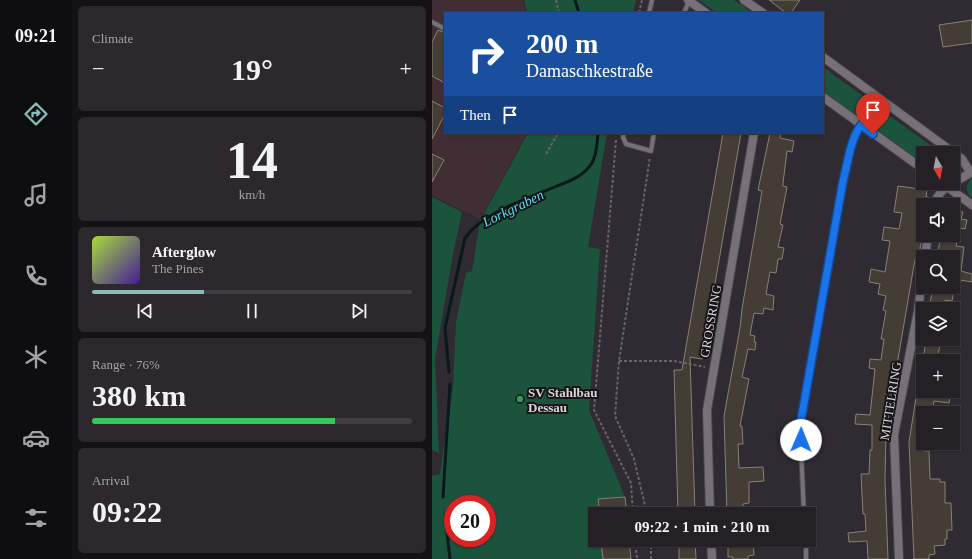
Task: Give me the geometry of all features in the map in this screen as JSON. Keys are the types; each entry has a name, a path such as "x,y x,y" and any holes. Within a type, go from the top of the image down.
{"street":[{"path":"689,0 705,12"},
{"path":"744,0 761,12"},
{"path":"824,57 962,159 971,172 960,178"},
{"path":"824,98 916,164"},
{"name":"GROSSRING","path":"710,507 707,410 754,134"},
{"path":"936,198 943,190"},
{"path":"956,190 972,205"},
{"name":"MITTELRING","path":"899,559 894,435 920,294"},
{"path":"711,547 712,559"}],"lane":[{"path":"649,12 652,0"},
{"path":"684,12 689,0"},
{"path":"432,22 444,28"},
{"path":"804,507 800,426 843,181 852,144 857,129 861,125"},
{"path":"624,134 623,137 626,144 651,151 654,134"},
{"path":"806,547 806,559"}],"path":[{"path":"556,0 560,12"},
{"path":"639,12 642,0"},
{"path":"546,154 557,134"},
{"path":"616,134 594,410 631,483 633,507"},
{"path":"644,507 634,459 616,416 619,361 651,151"},
{"path":"619,361 674,361 714,369"},
{"path":"636,547 637,559"},
{"path":"651,547 651,559"}],"shaded area":[{"path":"432,0 523,0 526,12 444,12 444,134 526,134 480,219 432,195"}],"green space":[{"path":"524,0 636,0 633,12 527,12"},
{"path":"699,0 734,0 751,12 716,12"},
{"path":"824,68 931,146 916,146 916,158 824,92"},
{"name":"SV Stahlbau Dessau","path":"527,134 607,134 588,247 600,249 589,410 625,497 626,507 588,507 588,547 630,547 631,559 432,559 432,476 440,474 453,388 456,322 466,273 472,271 480,221"},
{"path":"972,178 972,198 967,191 967,185"},
{"path":"432,197 462,212 453,254 435,359 439,453 432,450"}],"building":[{"path":"769,0 800,0 792,12 785,12"},
{"path":"972,20 972,43 943,47 939,25"},
{"path":"438,30 444,33 444,82 432,76 432,42"},
{"path":"432,101 444,107 444,116 432,139"},
{"path":"723,134 741,134 702,359 690,357 695,507 678,507 674,370 682,370"},
{"path":"770,134 781,134 780,138 794,141 792,152 787,151 783,183 783,186 787,187 780,224 783,225 778,247 784,248 782,259 778,259 776,273 770,272 766,294 774,296 773,310 764,308 763,314 754,313 750,335 755,336 754,342 756,342 755,350 748,349 742,377 749,379 740,426 742,426 743,444 738,444 739,468 763,467 764,481 749,482 749,503 743,504 743,507 727,507 724,416 762,191 758,190"},
{"path":"432,154 444,160 432,182"},
{"path":"898,186 916,188 916,190 927,190 926,197 928,198 916,198 916,242 921,242 920,250 916,250 916,259 886,430 885,480 888,559 868,559 867,541 849,542 848,533 866,531 865,514 863,514 861,474 869,474 870,450 872,450 872,425 855,424 856,414 870,415 875,369 869,368 870,359 881,360 884,339 881,339 886,311 883,310 886,296 878,294 880,284 869,282 871,269 885,272 890,241 882,240 884,227 899,229 902,213 894,212"},
{"path":"960,211 963,212 961,219 967,220 965,229 960,228"},
{"path":"940,242 957,242 956,246 964,247 961,271 972,274 972,282 960,280 960,250 938,250"},
{"path":"932,294 953,294 952,301 945,300 945,302 930,302"},
{"path":"925,346 940,346 938,354 924,354"},
{"path":"916,397 950,398 949,403 934,401 933,406 916,406 916,450 929,451 930,479 940,479 940,482 945,482 945,503 951,503 952,530 947,530 945,545 934,546 935,554 929,555 929,559 914,559 909,442"},
{"path":"625,497 626,507 599,507 598,499"},
{"path":"602,547 630,547 631,559 603,559"},
{"path":"679,547 695,547 696,559 679,559"},
{"path":"728,547 753,547 754,555 748,556 748,559 733,559 733,557 728,557"}],"waterway":[{"name":"Lorkgraben","path":"575,0 579,12"},
{"name":"Lorkgraben","path":"449,372 445,328 465,238 483,220 495,213 581,175 589,168 594,160 598,134"},
{"name":"Lorkgraben","path":"443,497 450,384"},
{"name":"Lorkgraben","path":"449,547 450,559"}],"place":[{"name":"SV Stahlbau Dessau","path":"520,399"}],"route":[{"path":"801,440 800,426 843,181 857,129 861,125 873,134"}]}
